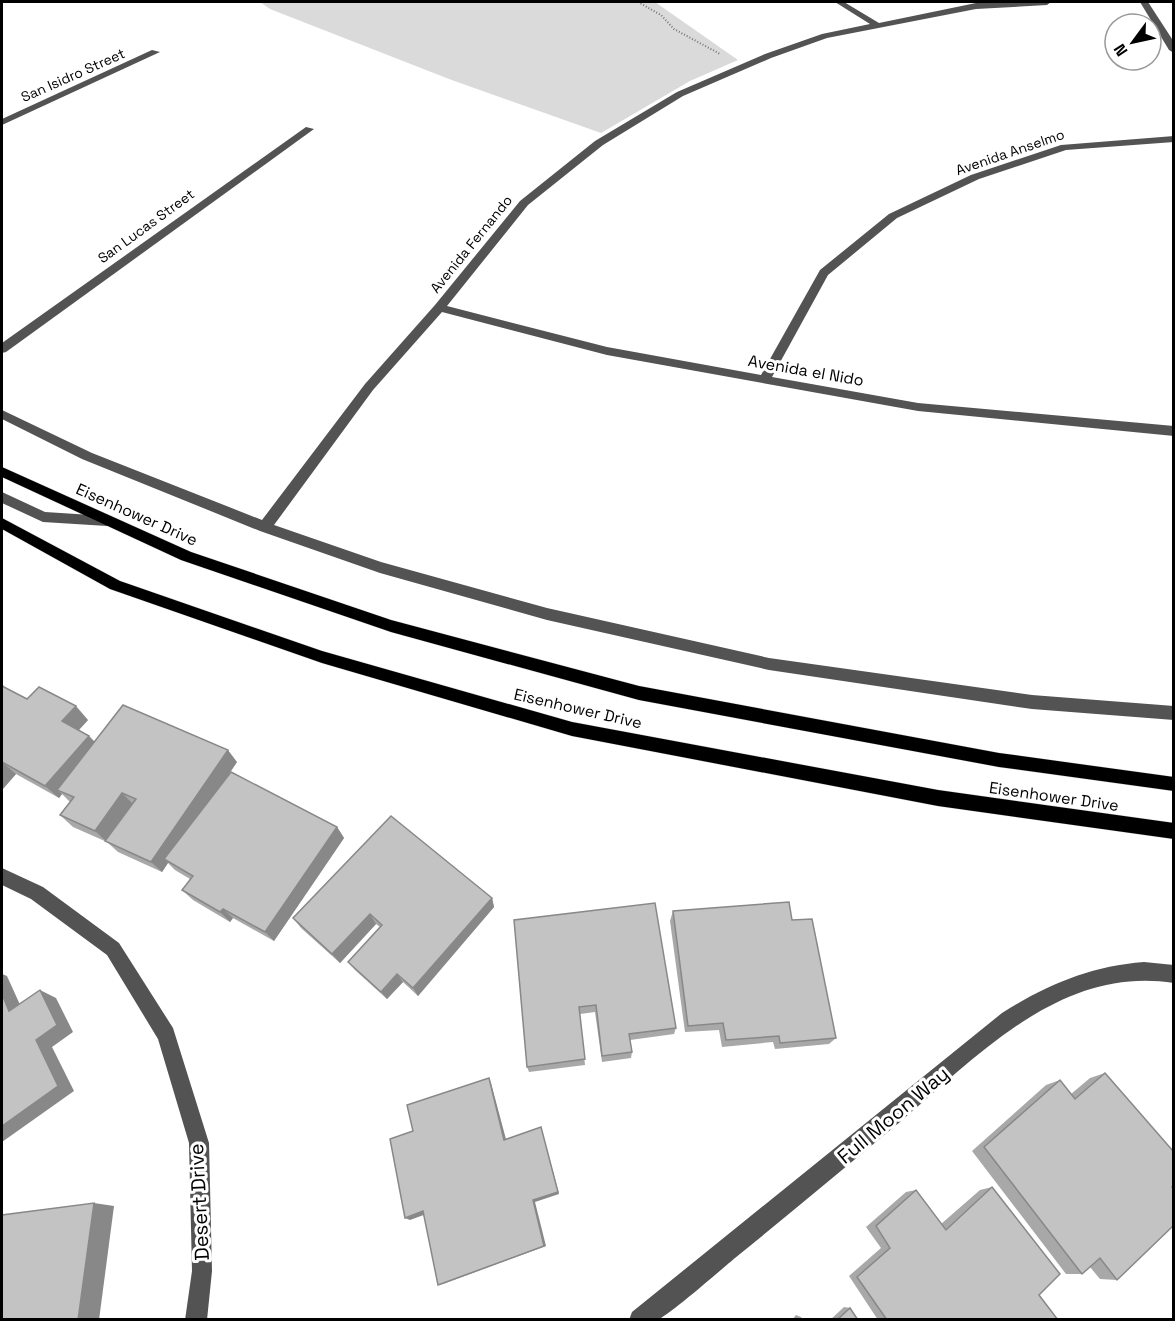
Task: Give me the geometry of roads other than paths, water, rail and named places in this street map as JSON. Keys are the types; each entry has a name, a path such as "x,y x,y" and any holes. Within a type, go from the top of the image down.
{"main road":[{"name":"Eisenhower Drive","path":"2,472 186,556 391,626 639,693 999,760 1173,784"},
{"name":"Eisenhower Drive","path":"2,523 126,588 322,657 572,729 938,798 1173,831"}],"street":[{"path":"838,2 876,24"},
{"name":"Avenida Fernando","path":"265,527 369,387 439,308 524,203 599,143 680,94 768,56 825,36 876,24 976,6 1047,2"},
{"path":"1144,2 1173,50"},
{"name":"San Isidro Street","path":"2,122 155,52"},
{"name":"San Lucas Street","path":"2,349 309,129"},
{"name":"Avenida Anselmo","path":"765,379 824,273 893,216 975,177 1065,147 1173,139"},
{"name":"Avenida el Nido","path":"439,308 607,351 918,407 1173,431"},
{"name":"Eisenhower Drive","path":"2,414 87,456 265,527 380,567 536,611 769,664 1032,702 1173,713"},
{"path":"2,497 43,517 107,521"},
{"name":"Desert Drive","path":"2,876 37,893 113,949 166,1035 199,1143 202,1271 196,1320"},
{"name":"Full Moon Way","path":"640,1320 719,1259 1002,1026 1050,995 1097,978 1160,971 1173,974"}]}
